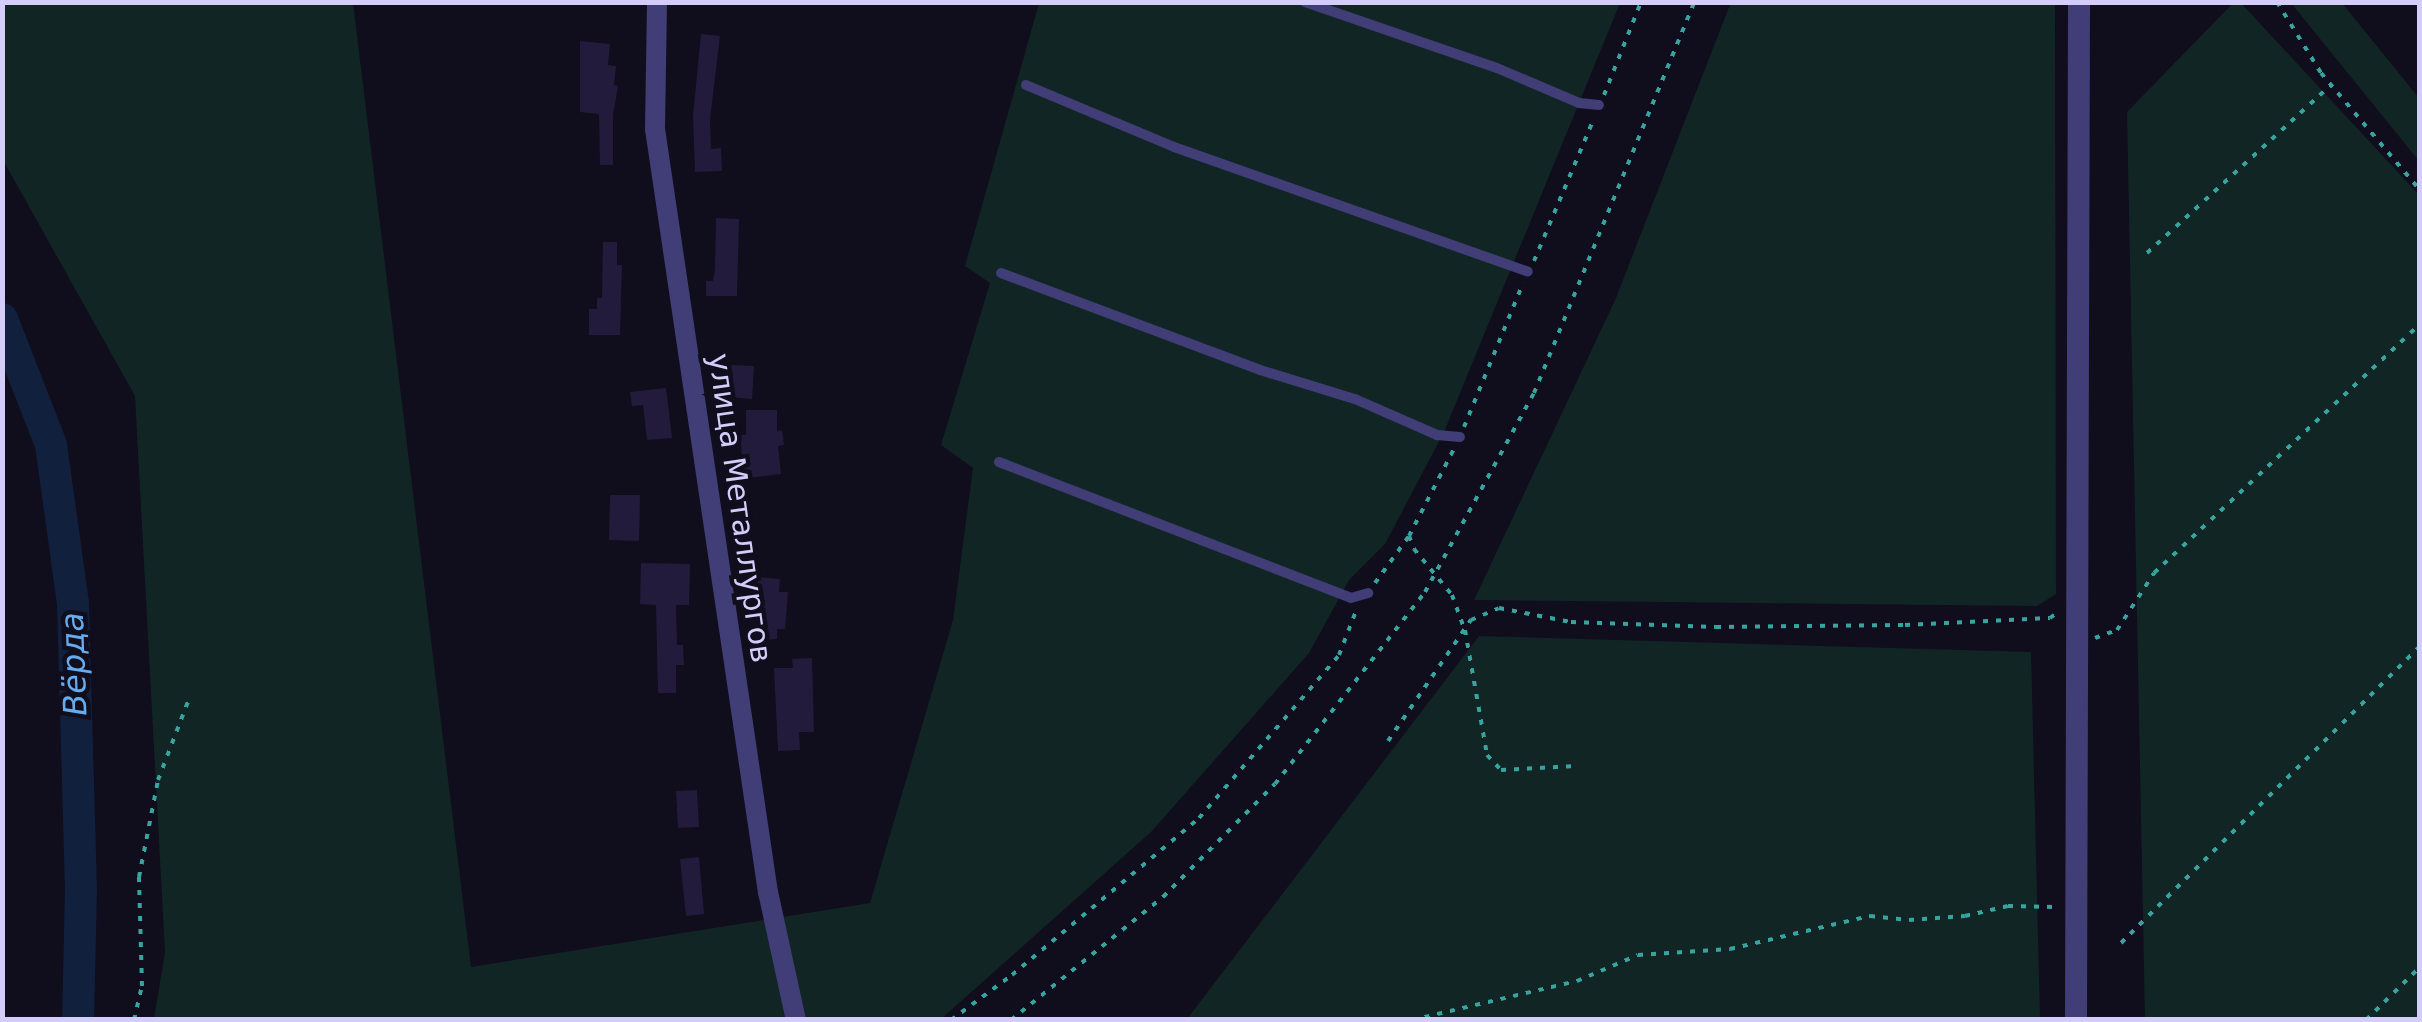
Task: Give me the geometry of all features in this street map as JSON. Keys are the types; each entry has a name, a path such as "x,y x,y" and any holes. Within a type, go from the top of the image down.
{"street":[{"name":"улица Металлургов","path":"656,2 654,128 768,892 796,1020"},
{"path":"2076,1020 2078,2"}],"lane":[{"path":"1305,2 1497,68 1579,103 1599,106"},
{"path":"1026,85 1174,147 1528,272"},
{"path":"1002,273 1260,370 1355,398 1437,434 1460,437"},
{"path":"999,462 1351,598 1368,593"}],"path":[{"path":"951,1020 1012,976 1200,818 1339,655 1368,593 1409,536 1460,437 1528,272 1567,190 1642,2"},
{"path":"1011,1020 1163,897 1275,784 1435,574 1534,393 1694,2"},
{"path":"2277,2 2330,85 2420,190"},
{"path":"2148,253 2330,85"},
{"path":"2076,646 2117,630 2154,573 2420,324"},
{"path":"1409,536 1414,550 1452,595 1465,630 1487,755 1501,770 1576,766"},
{"path":"1388,741 1471,620 1499,608 1572,622 1716,627 1905,624 2050,618 2076,598"},
{"path":"2120,943 2420,646"},
{"path":"134,1020 142,986 139,877 158,780 189,700"},
{"path":"1412,1020 1576,982 1638,956 1730,948 1870,916 1908,920 1965,916 2008,906 2076,907"},
{"path":"2366,1020 2420,967"}],"green space":[{"path":"1731,2 2055,3 2056,594 2037,606 1474,600 1616,298"},
{"path":"3,3 353,3 471,967 870,903 953,620 973,468 941,445 990,283 965,266 1039,3 1620,3 1444,432 1385,544 1349,580 1309,653 1151,832 941,1019 154,1019 165,952 135,396 3,160"},
{"path":"2233,3 2241,3 2419,195 2419,1019 2145,1019 2127,112"},
{"path":"2291,3 2342,3 2419,98 2419,161"},
{"path":"1479,636 2031,652 2040,1019 1187,1019"}],"building":[{"path":"701,34 720,36 710,119 711,149 721,148 722,171 695,172 693,116"},
{"path":"580,41 610,44 608,65 616,66 613,165 600,165 599,114 580,112"},
{"path":"716,218 739,219 737,296 706,296 706,281 713,281 715,269"},
{"path":"603,242 617,242 617,265 622,265 620,335 589,335 589,309 597,309 597,298 602,298"},
{"path":"731,365 754,366 752,399 730,397"},
{"path":"666,388 672,438 647,440 643,405 632,406 630,392"},
{"path":"746,410 777,410 777,431 782,430 784,445 778,446 781,474 740,479 737,457 742,456 740,435 746,435"},
{"path":"610,495 640,495 639,541 609,540"},
{"path":"641,563 690,564 689,605 676,605 677,645 683,645 684,665 676,665 676,693 658,693 656,605 640,604"},
{"path":"754,577 780,579 779,592 788,592 785,629 777,629 777,639 763,640 760,598 752,598"},
{"path":"812,658 814,732 799,732 800,750 778,751 774,668 793,668 792,659"},
{"path":"697,790 699,827 678,828 676,791"},
{"path":"699,857 704,914 686,916 680,859"}],"waterway":[{"name":"Вёрда","path":"2,319 51,445 73,604 81,889 78,1020"}]}
